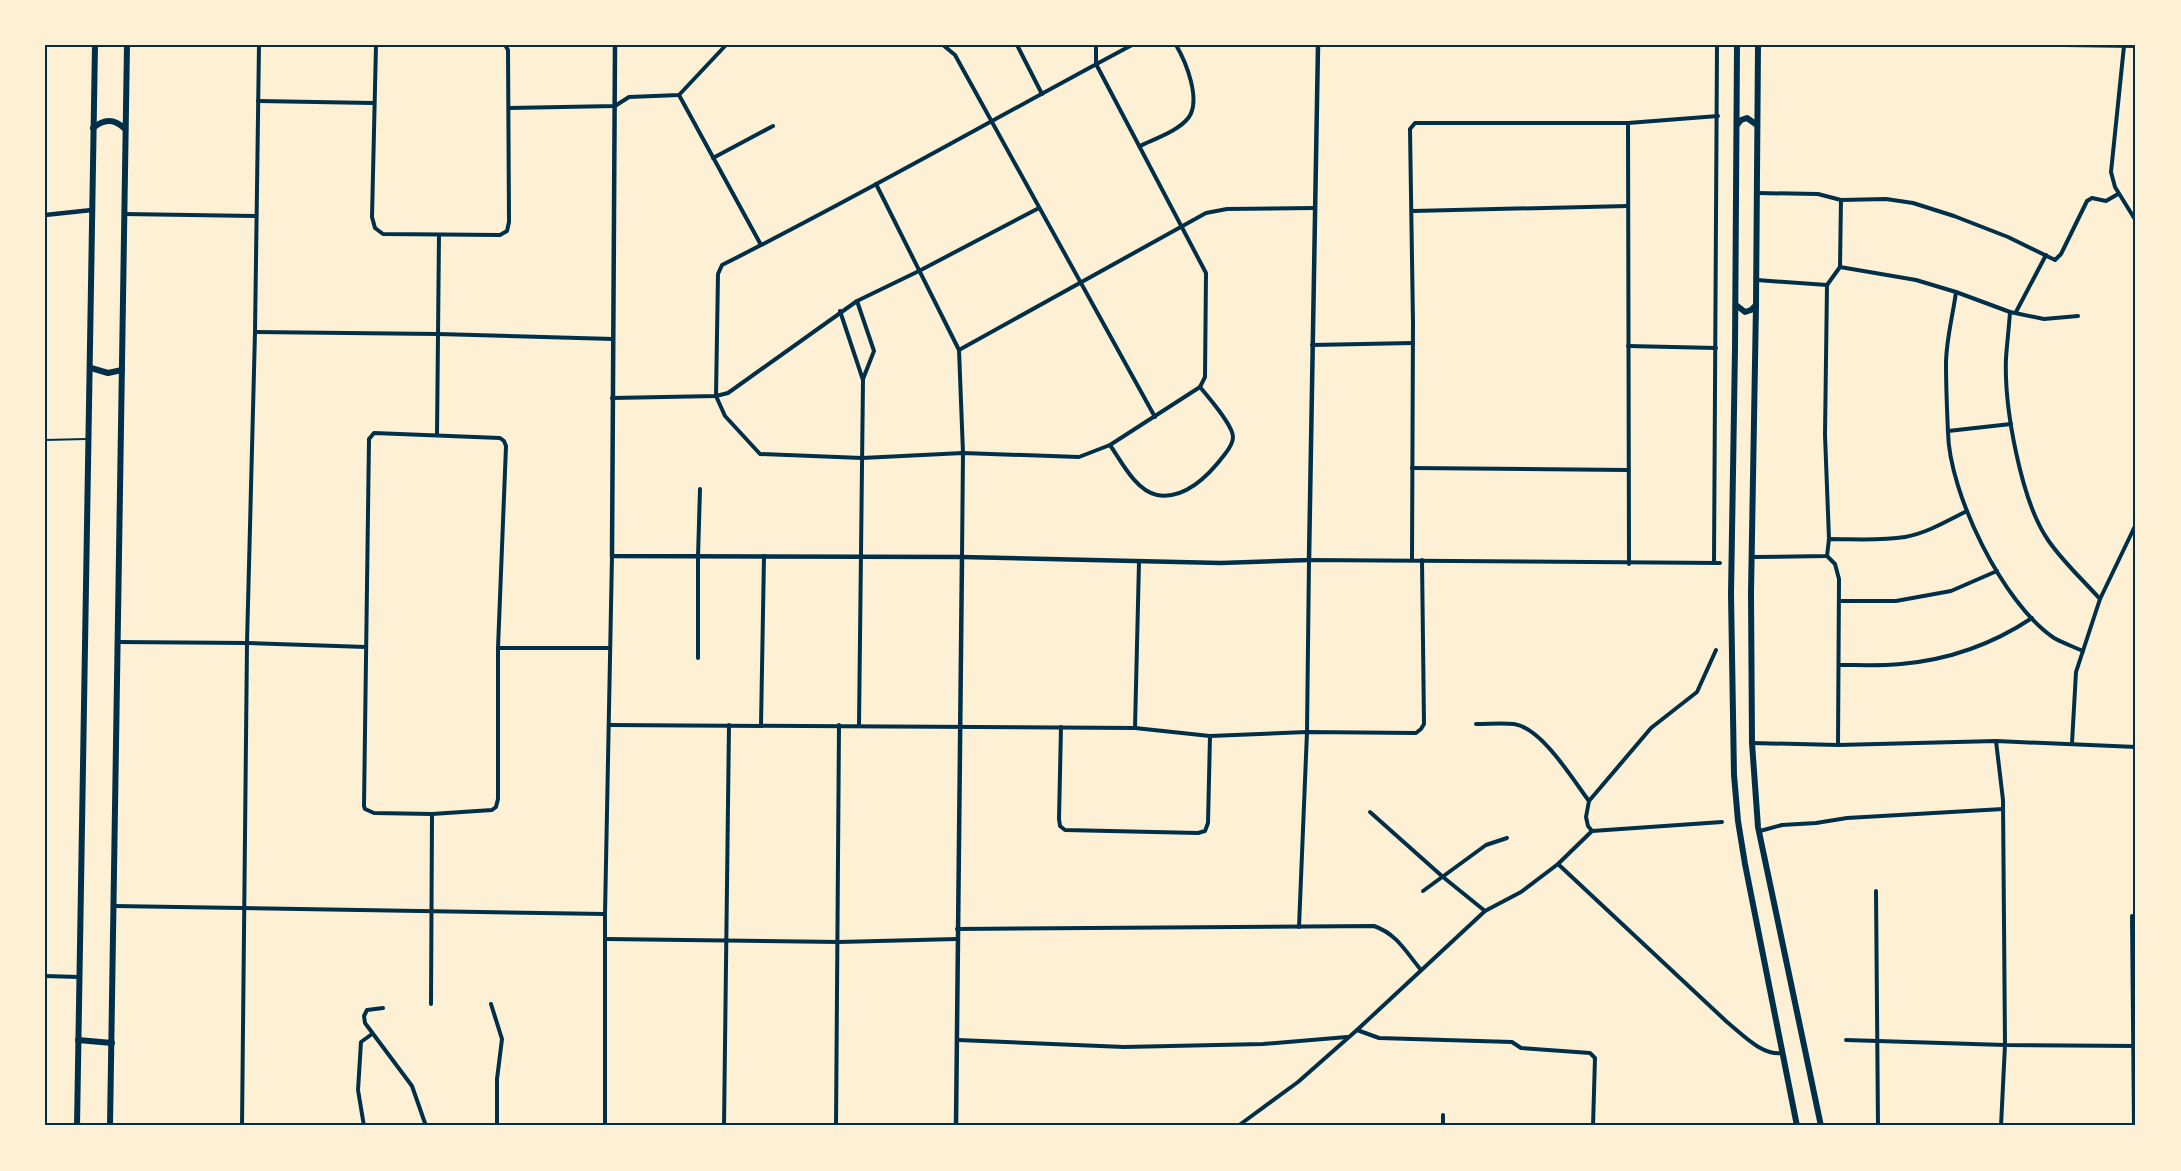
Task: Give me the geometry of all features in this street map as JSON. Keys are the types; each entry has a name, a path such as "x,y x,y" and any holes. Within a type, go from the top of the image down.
{"main road":[{"path":"77,1126 95,45"},
{"path":"111,1126 127,45"},
{"path":"1737,45 1731,594 1736,796 1745,864 1797,1126"},
{"path":"1758,45 1752,743 1759,831 1821,1126"},
{"path":"1736,125 1747,118 1758,126"},
{"path":"93,128 100,122 109,120 125,129"},
{"path":"1735,305 1745,312 1756,305"},
{"path":"91,368 108,373 122,370"},
{"path":"78,1040 112,1043"}],"street":[{"path":"242,1126 247,643 259,45"},
{"path":"376,45 372,217 375,228 383,234 439,235 500,235 507,231 509,222 509,108 508,50 505,45"},
{"path":"605,1126 605,914 612,556 615,45"},
{"path":"509,108 615,106 629,97 679,95 726,45"},
{"path":"943,45 956,55 1155,417"},
{"path":"1017,45 1042,94"},
{"path":"1096,45 1096,64 1206,273 1205,377 1200,387 1110,445 1079,457 963,453 862,458 760,454 725,416 716,396 719,269 722,265 876,184 1096,64 1132,45"},
{"path":"1140,146 1180,125 1190,116 1191,74 1176,45"},
{"path":"1299,927 1307,732 1311,345 1318,45"},
{"path":"1714,562 1717,45"},
{"path":"2062,45 2136,46"},
{"path":"2124,46 2111,172 2118,194 2136,221"},
{"path":"679,95 761,245"},
{"path":"258,100 373,103"},
{"path":"1412,559 1413,211 1410,129 1415,123 1628,123 1718,116"},
{"path":"1628,123 1629,564"},
{"path":"713,158 773,126"},
{"path":"876,184 959,350 963,453 956,1126"},
{"path":"1757,193 1818,194 1841,200 1886,199 1913,203 1954,216 2046,255 2052,260 2058,259 2087,201 2092,198 2106,201 2118,194"},
{"path":"1827,556 1829,539 1825,435 1827,285 1840,267 1841,200"},
{"path":"1413,211 1628,206"},
{"path":"612,398 716,396 728,393 840,311 1039,208"},
{"path":"959,350 1182,226 1216,210 1315,208"},
{"path":"45,215 92,210"},
{"path":"124,214 255,216"},
{"path":"437,435 439,235"},
{"path":"2016,312 2046,255"},
{"path":"1840,267 1916,280 2010,312 2044,319 2078,316"},
{"path":"1756,280 1827,285"},
{"path":"1956,292 1946,362 1948,430 1952,461 1967,511 1997,571 2019,605 2054,637 2083,651"},
{"path":"857,301 874,351 863,380"},
{"path":"840,311 863,380 859,725"},
{"path":"2010,312 2006,360 2011,424 2019,465 2033,510 2048,539 2100,599"},
{"path":"255,332 613,339"},
{"path":"1311,345 1413,343"},
{"path":"1628,346 1716,348"},
{"path":"1110,445 1134,479 1156,495 1178,494 1193,486 1222,458 1233,438 1230,429 1200,387"},
{"path":"1948,430 2011,424"},
{"path":"374,433 500,438 506,446 498,648 498,803 496,807 488,810 432,813 374,813 365,809 366,647 369,439 374,433"},
{"path":"1412,468 1628,470"},
{"path":"698,658 700,489"},
{"path":"1829,539 1907,537 1936,527 1967,511"},
{"path":"2072,743 2076,672 2100,599 2136,524"},
{"path":"612,556 962,557 1221,563 1412,559 1629,564 1720,563"},
{"path":"761,725 764,556"},
{"path":"1752,557 1827,556 1835,564 1838,572 1840,601 1838,745"},
{"path":"609,725 1136,728 1209,736 1307,732 1416,733 1424,724 1422,560"},
{"path":"1136,728 1139,562"},
{"path":"1840,601 1896,601 1951,591 1997,571"},
{"path":"1840,665 1902,664 1961,652 2011,632 2032,618"},
{"path":"118,642 366,647"},
{"path":"498,648 609,648"},
{"path":"1593,831 1588,826 1586,817 1589,801 1651,728 1697,692 1716,650"},
{"path":"1476,724 1517,724 1534,734 1547,746 1589,801"},
{"path":"724,1126 729,725"},
{"path":"837,1126 839,725"},
{"path":"1061,727 1059,819 1060,826 1065,831 1198,833 1205,831 1208,823 1209,736"},
{"path":"1752,743 1838,745 1996,741 2136,747"},
{"path":"1996,741 2003,809 2005,1045 2001,1126"},
{"path":"1759,831 1782,825 1816,824 1847,818 2003,809"},
{"path":"1370,812 1485,911"},
{"path":"431,1004 432,813"},
{"path":"1238,1126 1298,1082 1406,987 1421,970 1485,911 1521,892 1557,864 1593,831 1722,822"},
{"path":"1423,891 1486,845 1507,837"},
{"path":"1557,864 1749,1041 1771,1054 1783,1053"},
{"path":"1876,891 1878,1126"},
{"path":"114,906 605,914"},
{"path":"2132,916 2134,1126"},
{"path":"957,929 1374,926 1385,930 1402,944 1421,970"},
{"path":"606,939 839,942 957,939"},
{"path":"45,976 79,977"},
{"path":"490,1004 502,1039 497,1080 497,1126"},
{"path":"383,1008 371,1009 365,1013 365,1023 412,1086 426,1126"},
{"path":"1357,1030 1379,1038 1512,1042 1521,1048 1590,1053 1595,1058 1593,1126"},
{"path":"364,1126 358,1090 361,1042 372,1034"},
{"path":"957,1040 1124,1047 1263,1044 1347,1037"},
{"path":"1846,1040 2134,1046"},
{"path":"1443,1115 1443,1126"}],"lane":[{"path":"45,440 89,440"}]}
